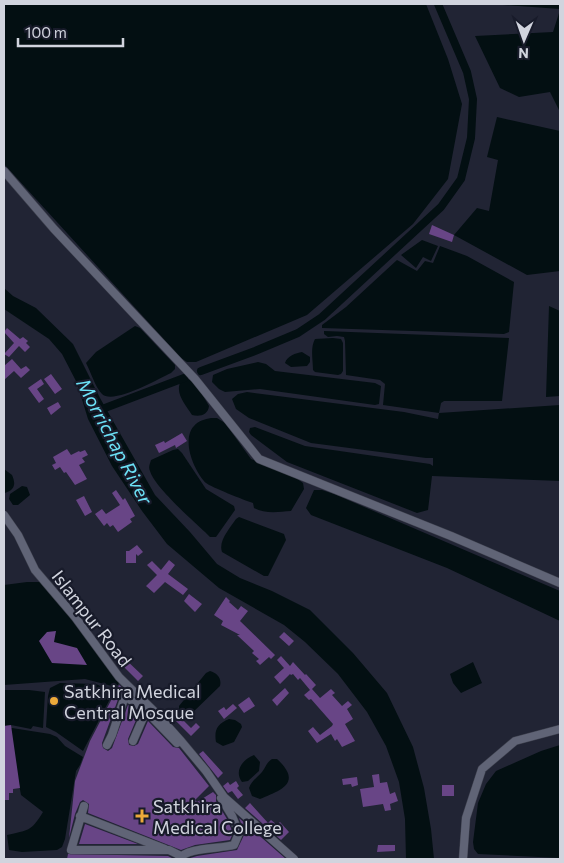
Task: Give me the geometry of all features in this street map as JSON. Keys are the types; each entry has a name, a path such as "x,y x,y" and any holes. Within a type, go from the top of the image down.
{"street":[{"path":"4,171 54,230 195,379 259,459 451,536 560,583"},
{"name":"Islampur Road","path":"4,515 18,535 37,573 75,618 120,678 181,741 206,770 224,797 294,859"},
{"path":"80,816 169,850 180,858 192,851 234,845 239,832 232,816 202,770 146,711 125,696 112,736 107,745"},
{"path":"133,741 146,711"},
{"path":"463,859 466,818 482,769 515,740 560,729"},
{"path":"84,806 71,850 169,850"}],"water":[{"path":"4,4 426,4 448,59 462,104 448,179 413,224 307,315 196,362 187,362 181,358 4,164"},
{"path":"489,4 560,4 560,9"},
{"path":"560,10 560,112 550,92 519,97 500,88 475,36 553,32"},
{"path":"497,117 560,131 560,271 527,275 454,235 477,208 489,211 498,160 487,157"},
{"path":"422,240 438,246 431,261 423,257 416,268 401,255"},
{"path":"440,246 467,256 514,282 509,332 504,334 322,328 322,325 346,307 397,260 417,271 425,261 433,263"},
{"name":"Morrichap River","path":"4,288 13,296 36,308 73,344 100,398 155,495 217,564 240,578 310,610 353,653 387,693 413,747 424,788 434,859 406,859 405,819 399,782 386,746 367,712 338,674 305,642 284,625 219,588 167,544 112,466 88,419 77,383 62,354 49,339 4,309"},
{"path":"549,306 560,311 560,396 546,397"},
{"path":"135,326 140,328 175,365 175,369 171,373 136,390 108,397 100,391 86,363 96,352"},
{"path":"324,331 509,338 502,401 444,401 441,403 439,413 383,405 385,384 380,380 346,375 344,337 328,337 324,334"},
{"path":"315,339 341,339 343,343 343,371 338,375 315,372 313,370 312,354"},
{"path":"302,352 310,357 310,362 307,366 291,367 285,363 290,357"},
{"path":"258,362 266,364 275,371 375,383 381,386 379,404 260,389 225,392 212,382 213,375 227,369"},
{"path":"188,379 195,382 209,406 203,415 192,415 182,399 179,385 181,381"},
{"path":"247,392 404,412 438,419 439,413 560,405 560,481 432,476 428,510 417,513 287,462 251,435 249,432 250,428 255,427 305,446 430,464 433,466 433,458 311,443 249,418 236,409 232,399 238,394"},
{"path":"211,418 217,418 225,423 251,459 296,478 303,483 304,489 291,511 272,512 258,510 254,508 253,503 206,483 197,471 189,447 189,439 190,432 196,424"},
{"path":"178,449 206,489 234,506 235,510 216,537 210,537 174,503 158,485 150,471 151,460"},
{"path":"4,469 12,475 14,481 13,488 5,493"},
{"path":"22,486 27,487 30,495 18,505 13,505 9,499 10,494"},
{"path":"314,490 322,490 334,494 560,591 560,621 447,568 311,515 306,508"},
{"path":"239,517 284,534 286,540 268,576 264,576 222,552 223,539"},
{"path":"40,582 117,673 120,680 118,685 112,686 85,679 4,685 4,585"},
{"path":"473,662 482,683 461,693 453,683 450,674"},
{"path":"210,671 218,676 220,686 188,717 184,715 180,712 179,706 206,673"},
{"path":"60,683 96,684 111,691 112,695 83,751 46,727 50,688"},
{"path":"4,690 45,692 43,728 33,726 31,729 11,725 4,726"},
{"path":"229,719 235,720 242,727 234,742 223,746 216,742 216,731 219,725"},
{"path":"9,729 50,734 57,737 65,746 83,757 76,771 65,839 62,847 57,850 22,852 9,850 7,835 32,827 43,812 21,795"},
{"path":"560,745 560,858 478,854 474,849 473,842 478,803 486,784 496,771 541,751"},
{"path":"254,755 260,762 259,771 248,781 242,782 239,774 240,766"},
{"path":"272,759 277,759 285,767 289,780 281,789 260,799 252,796 249,788 250,785"}],"building":[{"path":"432,225 454,235 452,242 429,234"},
{"path":"7,328 20,339 23,337 28,341 26,343 30,347 25,352 19,346 9,357 4,354 14,343 4,332"},
{"path":"12,359 21,369 26,366 30,370 21,378 14,371 4,380 4,366"},
{"path":"51,374 62,389 55,394 44,379"},
{"path":"41,379 44,384 37,389 44,399 39,403 28,388"},
{"path":"58,402 61,407 51,415 47,408"},
{"path":"182,433 187,441 176,448 175,445 159,453 155,445 164,441 165,443"},
{"path":"67,449 71,455 85,450 88,455 82,458 85,462 79,465 87,479 75,485 66,472 64,473 60,467 55,470 52,465 56,463 53,457"},
{"path":"116,490 123,500 125,498 135,516 130,519 132,522 118,532 113,525 110,527 107,523 104,526 95,514 102,509 106,514 120,505 112,493"},
{"path":"84,496 92,512 85,516 76,500"},
{"path":"137,545 143,552 138,556 136,554 136,563 126,563 126,551"},
{"path":"169,560 175,565 168,574 188,589 183,595 165,582 154,593 146,586 157,575 147,565 152,561 161,570"},
{"path":"189,594 202,604 195,612 184,601"},
{"path":"226,597 238,610 241,606 248,611 240,621 275,655 271,659 269,657 260,665 256,661 259,659 252,653 254,651 237,635 240,635 221,625 223,621 214,615"},
{"path":"56,631 54,642 77,648 87,665 52,663 39,641 47,632"},
{"path":"284,632 294,641 289,646 279,637"},
{"path":"281,656 290,666 293,662 306,674 316,685 312,689 320,698 331,689 335,693 332,695 342,706 348,701 352,705 347,709 353,719 345,724 355,741 342,747 331,734 317,743 308,731 313,727 320,735 333,724 311,699 309,700 304,695 310,690 300,678 298,680 293,674 290,674 280,684 274,677 284,668 277,660"},
{"path":"123,657 143,676 138,681 119,662"},
{"path":"119,685 125,690 120,694 102,743 103,748 108,751 112,748 128,705 139,713 128,739 129,745 134,746 138,744 148,721 173,747 179,748 209,786 195,800 197,802 213,792 216,795 216,801 233,833 230,840 195,845 181,850 88,813 89,804 83,800 80,802 75,814 69,838 75,781 90,741"},
{"path":"285,688 289,693 277,706 272,700"},
{"path":"249,697 255,706 244,713 238,705"},
{"path":"233,704 237,708 224,719 218,711 224,707 226,710"},
{"path":"180,717 191,728 196,723 200,727 191,736 176,721"},
{"path":"11,725 20,788 13,789 13,793 9,793 9,800 4,800 4,726"},
{"path":"203,751 223,773 218,778 199,754"},
{"path":"379,774 380,783 387,782 390,794 395,792 398,801 390,804 391,810 385,811 383,804 363,807 360,789 374,787 372,775"},
{"path":"357,777 358,785 352,787 351,784 343,785 342,779"},
{"path":"236,781 239,786 237,788 243,795 238,799 232,791 228,793 223,786 228,782 230,785"},
{"path":"442,785 454,785 454,796 442,796"},
{"path":"250,803 268,823 271,820 277,825 280,822 289,832 281,840 245,808"},
{"path":"239,818 286,859 187,859 237,850 245,833"},
{"path":"85,824 138,844 79,844"},
{"path":"378,845 395,845 395,851 377,852"},
{"path":"68,854 168,856 174,859 67,859"}],"waterway":[{"path":"201,371 298,333 322,317 441,207 461,179 471,138 473,99 467,72 438,4"},
{"name":"Morrichap River","path":"97,411 184,378"}],"place":[{"name":"Satkhira Medical Central Mosque","path":"54,701"},
{"name":"Satkhira Medical College","path":"142,816"}]}
